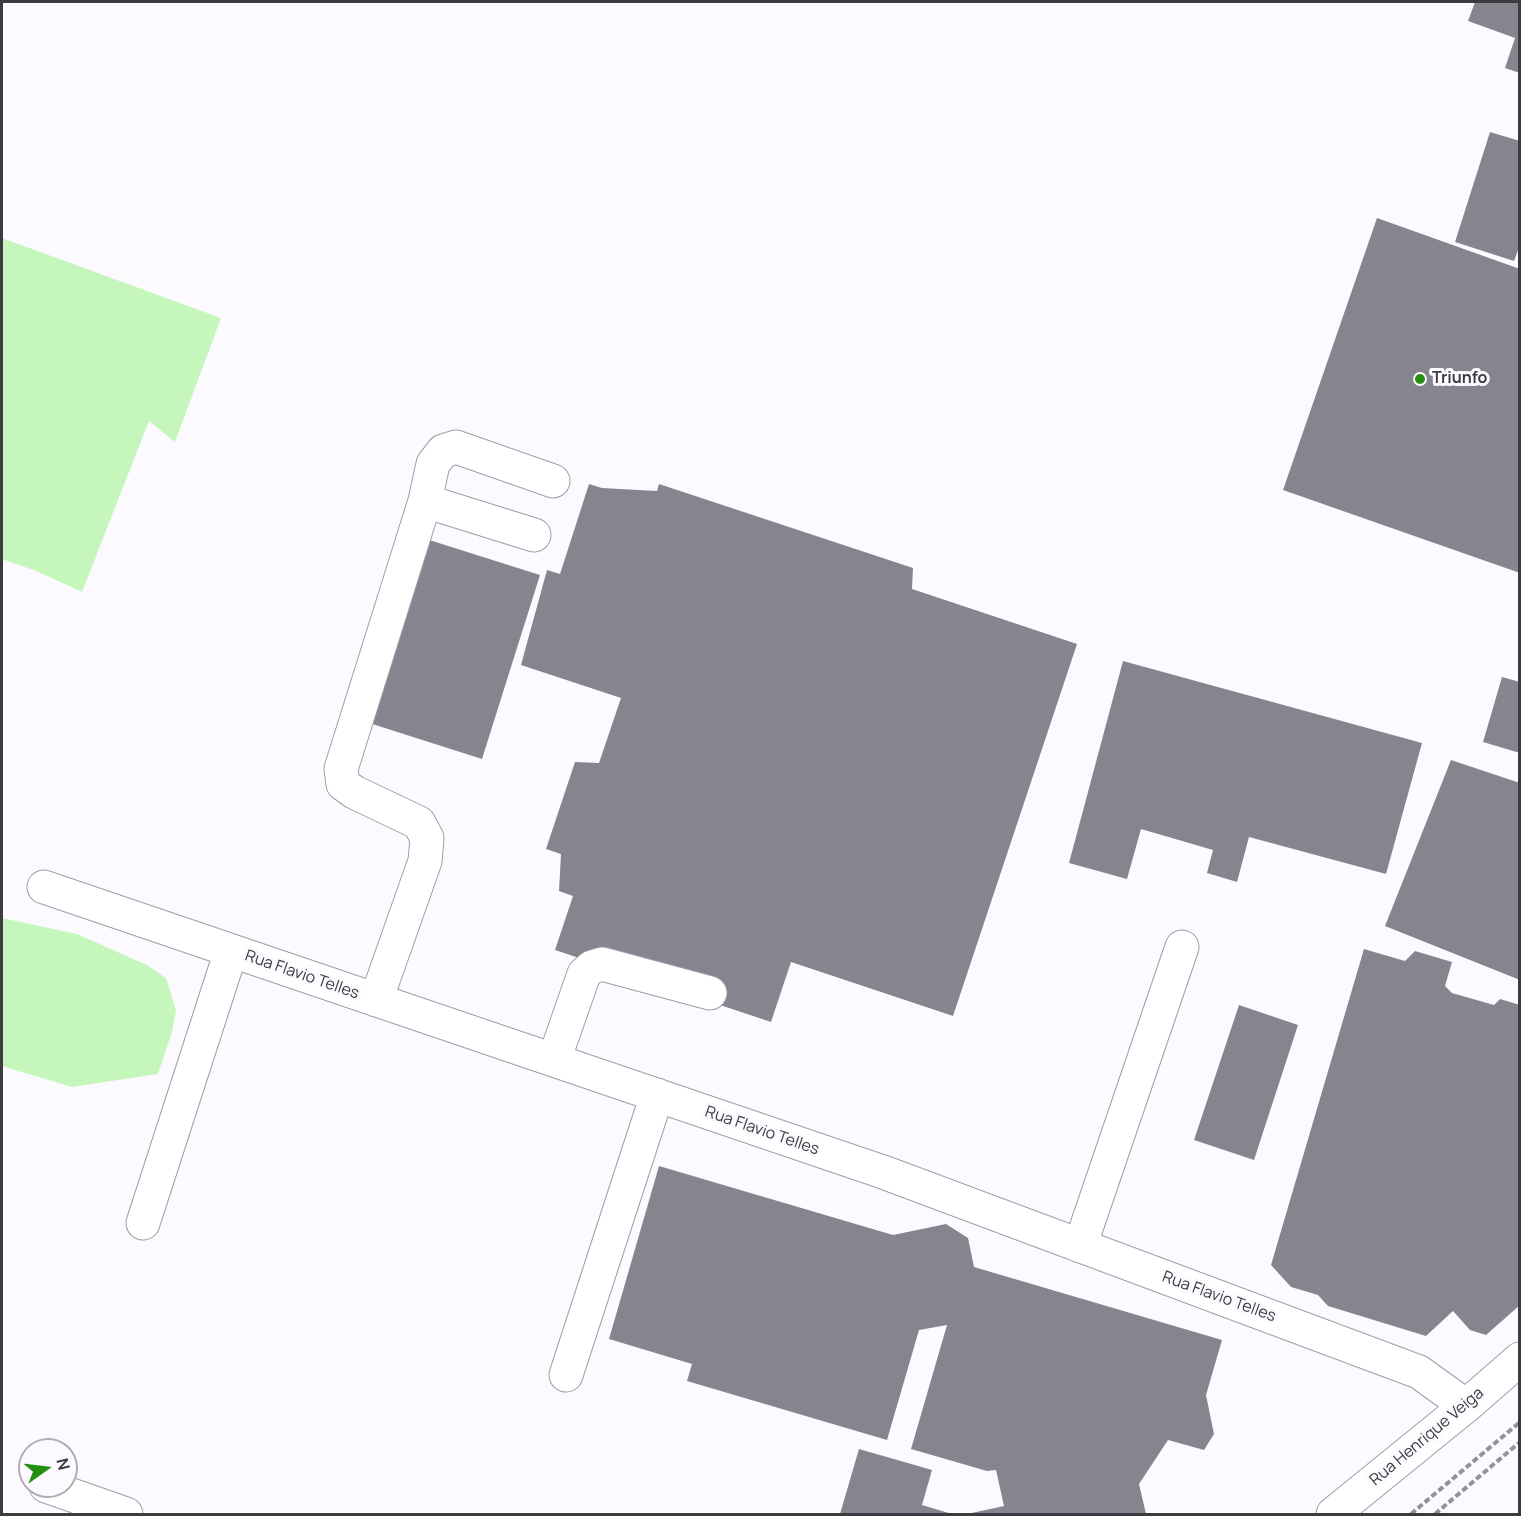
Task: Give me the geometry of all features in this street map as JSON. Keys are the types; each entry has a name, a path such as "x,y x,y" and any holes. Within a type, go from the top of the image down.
{"street":[{"path":"376,1000 424,861 427,838 419,822 354,792 342,783 341,769 425,501 433,464 443,451 456,447 553,481"},
{"path":"425,501 534,535"},
{"name":"Rua Flavio Telles","path":"45,887 883,1172 1419,1372 1466,1406"},
{"path":"1080,1246 1182,947"},
{"path":"144,1223 231,951"},
{"path":"554,1060 584,974 592,967 602,964 710,993"},
{"path":"566,1375 657,1095"},
{"name":"Rua Henrique Veiga","path":"1333,1515 1520,1359"},
{"path":"78,1498 126,1515"}],"path":[{"path":"1411,1515 1520,1422"},
{"path":"1435,1515 1520,1442"}],"green space":[{"path":"2,238 221,318 175,442 149,421 82,592 36,571 2,559"},
{"path":"2,918 77,934 147,965 166,978 176,1010 172,1032 158,1074 72,1087 2,1066"}],"building":[{"path":"1475,2 1520,2 1520,73 1505,68 1515,38 1468,21"},
{"path":"1490,132 1520,141 1520,245 1514,261 1455,242"},
{"name":"Triunfo","path":"1377,218 1520,269 1520,573 1283,490"},
{"path":"589,484 602,488 657,491 659,484 913,568 912,589 1077,644 953,1016 791,962 771,1022 555,950 573,896 559,891 561,854 546,849 575,762 599,763 621,698 521,665 547,570 560,574"},
{"path":"423,538 540,575 482,759 366,722"},
{"path":"1123,661 1422,743 1386,874 1249,837 1237,882 1207,873 1213,850 1141,829 1127,879 1069,863"},
{"path":"1502,677 1520,682 1520,753 1483,742"},
{"path":"1451,760 1520,783 1520,980 1385,926"},
{"path":"1364,949 1405,961 1415,951 1452,962 1445,986 1452,993 1494,1005 1500,999 1520,1005 1520,1305 1486,1335 1470,1330 1453,1311 1426,1336 1328,1306 1318,1295 1291,1287 1271,1265"},
{"path":"1239,1005 1298,1025 1254,1160 1194,1140"},
{"path":"659,1166 893,1235 946,1224 968,1238 974,1267 1222,1340 1206,1395 1214,1434 1204,1450 1168,1440 1139,1484 1146,1514 967,1514 1004,1506 996,1470 987,1471 911,1449 947,1325 919,1330 887,1440 687,1381 692,1364 609,1339"},
{"path":"859,1449 932,1470 922,1505 952,1514 840,1514"}],"place":[{"name":"Triunfo","path":"1420,379"}]}
